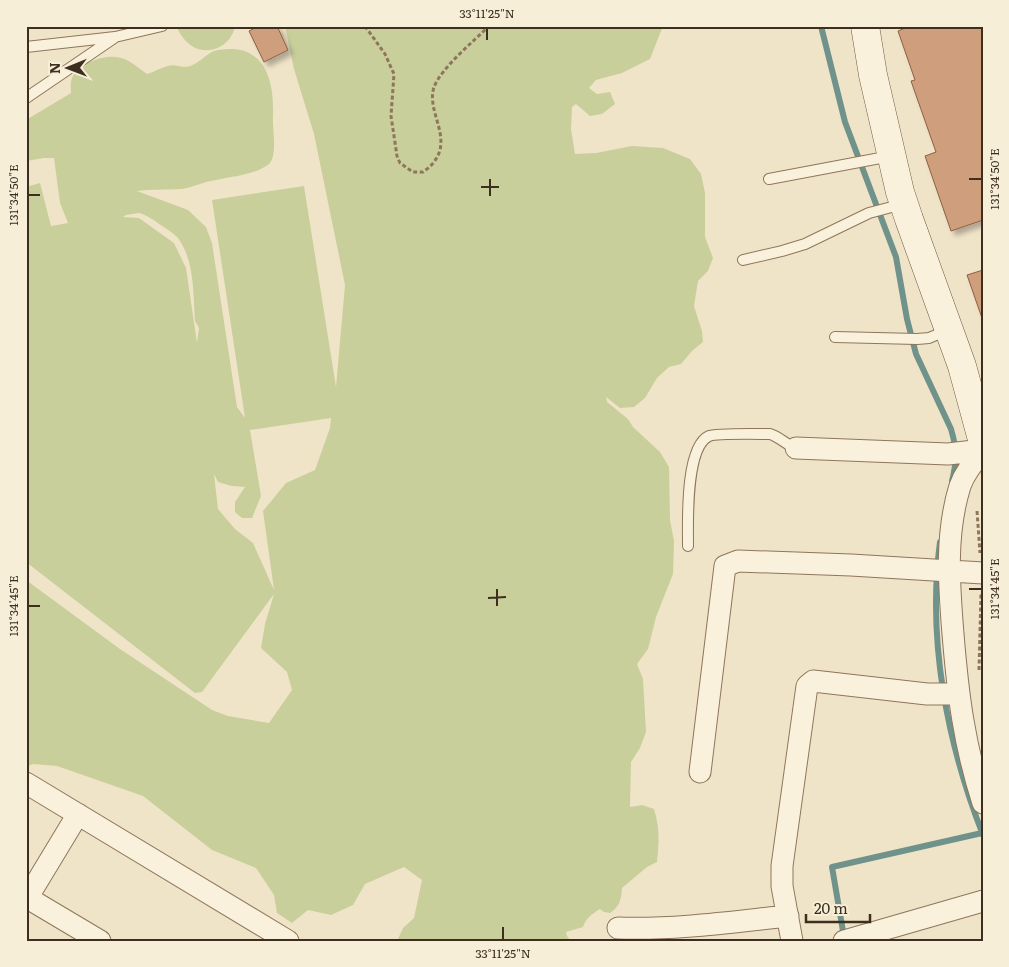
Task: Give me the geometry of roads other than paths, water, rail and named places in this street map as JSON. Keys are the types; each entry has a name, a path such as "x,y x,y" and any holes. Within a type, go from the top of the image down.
{"street":[{"path":"866,26 872,66 891,156 904,204 967,384 963,450"},
{"path":"796,448 983,450"},
{"path":"983,450 968,468 961,484 941,570 967,750 983,803"},
{"path":"700,772 725,566 738,561 941,570 982,581"},
{"path":"792,941 782,886 782,866 805,696 809,683 813,681 927,694 958,694"},
{"path":"26,783 288,941"},
{"path":"78,814 27,898 100,941"},
{"path":"846,940 983,901"},
{"path":"618,928 667,928 788,916"}],"lane":[{"path":"26,47 115,37 162,26"},
{"path":"26,98 115,37"},
{"path":"769,179 891,156"},
{"path":"743,260 805,244 869,213 904,204"},
{"path":"835,337 917,339 929,338 949,330"},
{"path":"688,546 689,491 694,459 703,441 712,435 770,434 778,437 789,446 796,448"}],"waterway":[{"path":"821,26 845,122 896,257 907,319 916,354 951,429 956,455 952,481"},
{"path":"940,542 936,616 938,654 943,691 959,764 983,835"},
{"path":"844,937 832,867 982,833"}]}
